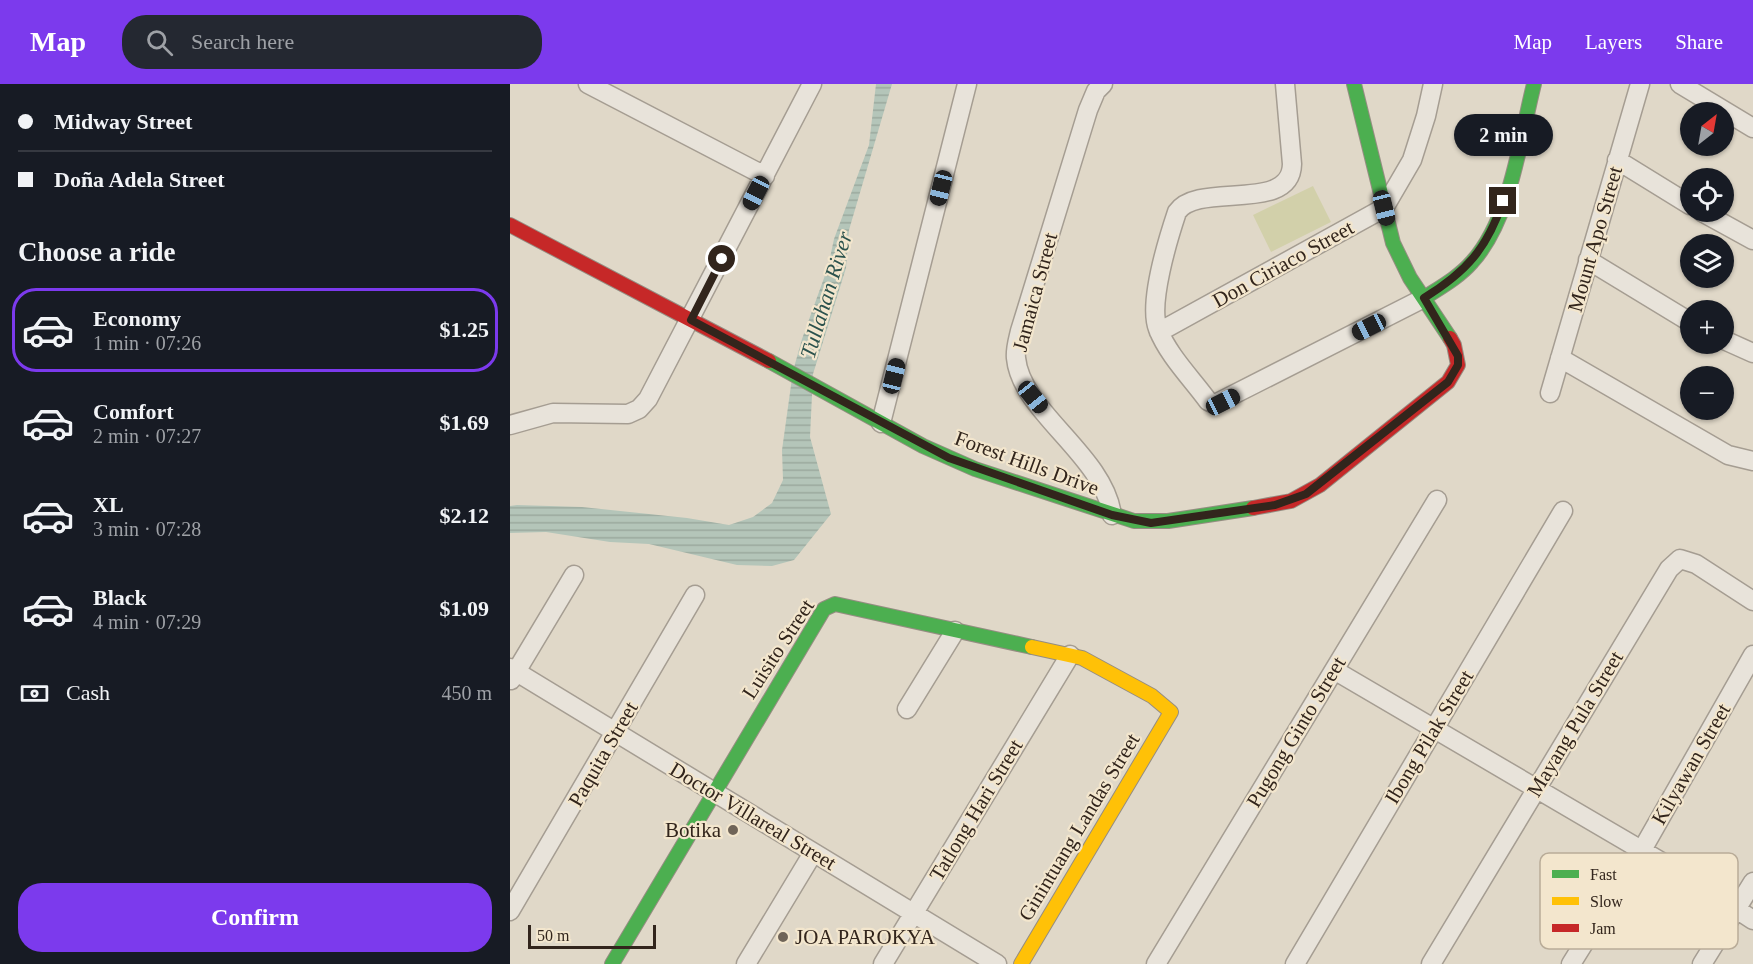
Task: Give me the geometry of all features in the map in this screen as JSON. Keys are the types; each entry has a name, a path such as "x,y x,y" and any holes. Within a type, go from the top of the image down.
{"street":[{"path":"588,84 765,176"},
{"path":"510,425 553,413 616,414 639,409 655,387 691,320 812,84"},
{"path":"881,423 967,84"},
{"name":"Jamaica Street","path":"1103,84 1096,91 1088,110 1020,331 1016,358 1018,370 1033,397 1101,482 1107,492 1112,515"},
{"path":"1285,84 1292,164 1290,178 1280,188 1273,190 1191,202 1180,208 1175,218 1157,296 1155,321 1158,332 1209,401 1215,404 1424,298 1465,269 1488,237 1507,187 1534,84"},
{"path":"1354,84 1399,260 1424,298"},
{"path":"1384,208 1412,160 1433,84"},
{"name":"Mount Apo Street","path":"1550,393 1640,84"},
{"path":"1680,84 1753,128"},
{"path":"1617,160 1680,199"},
{"name":"Don Ciriaco Street","path":"1158,332 1384,208"},
{"path":"1720,222 1753,240"},
{"name":"Forest Hills Drive","path":"510,225 784,368 881,423 957,462 1112,515 1151,523 1275,505 1299,497 1320,485 1448,382 1458,365 1454,345 1424,298"},
{"path":"1588,260 1680,316"},
{"path":"1734,344 1753,353"},
{"path":"1560,358 1728,455 1753,461"},
{"name":"Pugong Ginto Street","path":"1156,964 1437,500"},
{"name":"Ibong Pilak Street","path":"1294,964 1563,511"},
{"name":"Mayang Pula Street","path":"1431,964 1669,569 1680,560 1696,564 1753,601"},
{"path":"512,674 574,575"},
{"name":"Paquita Street","path":"510,911 695,595"},
{"name":"Luisito Street","path":"612,964 713,792 829,605 835,604 1094,662 1159,701 1171,712"},
{"path":"907,709 955,631"},
{"name":"Kilyawan Street","path":"1640,853 1753,655"},
{"name":"Tatlong Hari Street","path":"883,964 1070,656"},
{"path":"1334,669 1647,853"},
{"name":"Doctor Villareal Street","path":"512,674 616,733 997,964"},
{"name":"Ginintuang Landas Street","path":"1021,964 1171,712"},
{"path":"746,964 813,853"},
{"path":"1738,906 1753,882"},
{"path":"1738,910 1753,920"},
{"name":"Kilyawan Street","path":"1571,964 1580,949"},
{"path":"1701,964 1711,949"}],"shaded area":[{"path":"1313,186 1331,222 1271,252 1253,215"}],"water":[{"name":"Tullahan River","path":"876,84 892,84 849,230 846,268 813,374 810,437 831,514 794,560 772,566 737,565 649,544 610,542 546,532 510,533 510,506 517,505 582,507 687,518 729,525 753,517 772,503 783,480 782,450 793,371 828,267 834,239 869,145"}],"traffic: fast":[{"path":"1354,84 1393,243 1410,278 1450,338"},
{"path":"1424,298 1450,282 1472,262 1496,224 1519,153 1534,84"},
{"path":"769,361 923,446 975,469 1134,521 1168,521 1253,508"},
{"path":"612,964 824,609 835,604 1032,647"}],"traffic: slow":[{"path":"1021,964 1171,712 1152,696 1082,658 1032,647"}],"traffic: jam":[{"path":"510,225 769,361"},
{"path":"1253,508 1291,501 1320,485 1448,382 1458,365 1454,345 1450,338"}],"place":[{"name":"Botika","path":"733,830"},
{"name":"JOA PAROKYA","path":"783,937"}],"route":[{"path":"722,259 691,320 949,458 975,469 1112,515 1151,523 1275,505 1306,494 1448,382 1458,365 1458,356 1454,345 1424,298 1454,278 1477,255 1488,237 1503,201"}]}
